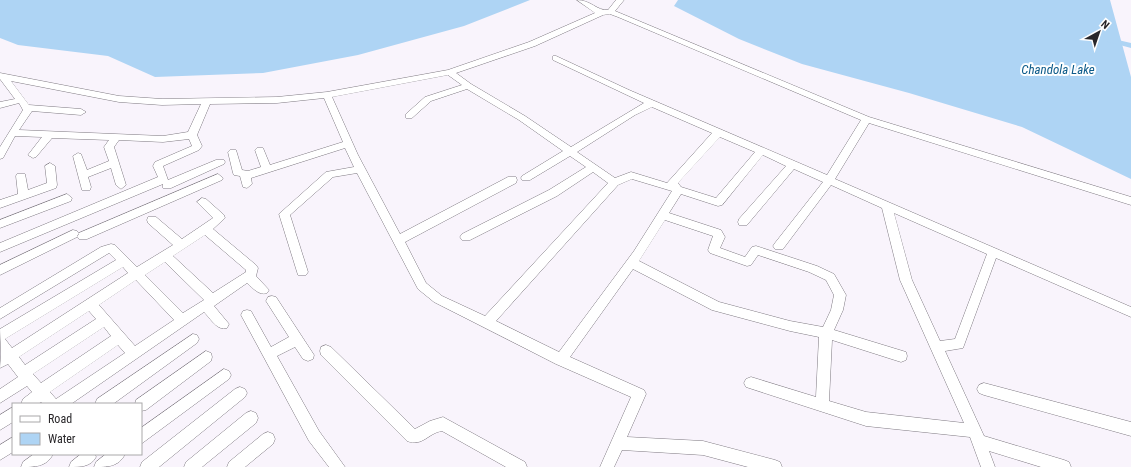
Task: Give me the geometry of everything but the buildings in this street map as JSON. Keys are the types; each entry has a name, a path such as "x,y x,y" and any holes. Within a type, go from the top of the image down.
{"street":[{"path":"581,0 606,13 621,15 866,119 1131,201"},
{"path":"2,76 119,99 162,102 207,100 277,100 327,95 450,72 532,44 606,13 620,0"},
{"path":"556,58 652,103 1131,312"},
{"path":"450,72 468,86 522,118 614,182"},
{"path":"2,76 24,104"},
{"path":"409,116 428,99 468,86"},
{"path":"327,95 360,169 399,240 422,286 438,299 561,360 639,394 608,467"},
{"path":"173,197 159,164 196,148 197,146 192,135 207,100"},
{"path":"526,178 569,151 652,103"},
{"path":"1,152 12,133 24,104"},
{"path":"0,105 24,104 81,112"},
{"path":"779,246 830,180 854,143 866,119"},
{"path":"678,190 672,183 719,132"},
{"path":"12,133 163,139 192,135"},
{"path":"33,155 49,135"},
{"path":"116,138 109,147 121,185"},
{"path":"233,152 238,173 244,173 246,180 267,169 348,144"},
{"path":"260,150 267,169"},
{"path":"487,323 614,182 630,175 718,202 762,150"},
{"path":"78,156 86,187"},
{"path":"0,248 220,162"},
{"path":"83,175 114,163"},
{"path":"743,222 793,164"},
{"path":"0,204 52,185 50,166"},
{"path":"466,237 553,193 593,167"},
{"path":"302,272 284,214 330,174 360,169"},
{"path":"21,176 23,196"},
{"path":"0,270 78,235 218,178"},
{"path":"399,240 512,180"},
{"path":"561,360 632,263 678,190"},
{"path":"0,224 67,198"},
{"path":"5,358 218,221 220,218 202,202"},
{"path":"886,204 906,280 977,436 988,467"},
{"path":"663,214 717,234 719,237 714,250 747,262 756,250 813,269 830,277 840,295 837,310 826,333 822,405"},
{"path":"152,220 180,245"},
{"path":"61,403 251,274 252,268 206,229"},
{"path":"0,314 105,250 111,248 183,321"},
{"path":"937,347 959,344 993,252"},
{"path":"165,255 209,303 223,324"},
{"path":"0,336 123,261"},
{"path":"632,263 716,306 790,326 826,333 901,356"},
{"path":"248,276 263,290"},
{"path":"272,301 308,355"},
{"path":"90,303 134,354"},
{"path":"247,315 314,436 338,467"},
{"path":"0,397 26,376 105,320"},
{"path":"29,403 41,392 120,337"},
{"path":"103,403 193,339"},
{"path":"269,354 298,340"},
{"path":"0,342 5,358 26,376 51,403"},
{"path":"326,351 412,436 422,435 435,425 443,424 520,467"},
{"path":"142,404 206,357"},
{"path":"142,436 224,374"},
{"path":"751,382 866,419 977,436 1064,467"},
{"path":"984,389 1131,429"},
{"path":"147,467 240,393"},
{"path":"0,423 12,415"},
{"path":"191,467 252,418"},
{"path":"234,467 268,439"},
{"path":"618,443 703,448 775,467"},
{"path":"0,453 12,445"},
{"path":"28,467 45,455"},
{"path":"101,467 117,455"},
{"path":"76,467 91,459"}],"water":[{"path":"0,0 530,0 464,26 358,55 263,73 155,77 108,56 18,45 0,38"},
{"name":"Chandola Lake","path":"678,0 1110,0 1131,77 1131,179 1022,127 909,93 802,64 739,39 674,6"}],"waterway":[{"path":"1108,39 1131,46"}]}
